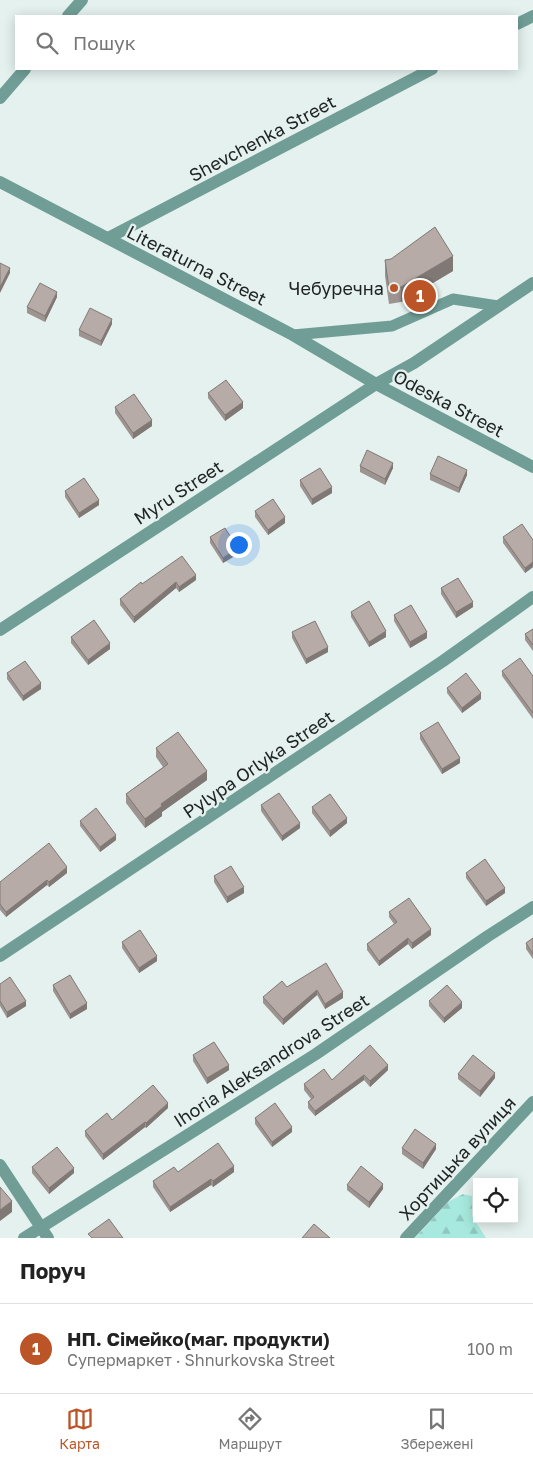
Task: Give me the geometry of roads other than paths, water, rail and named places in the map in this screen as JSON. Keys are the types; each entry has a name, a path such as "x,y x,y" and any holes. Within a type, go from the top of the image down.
{"street":[{"path":"69,15 82,0"},
{"path":"518,24 533,16"},
{"path":"0,98 24,70"},
{"name":"Shevchenka Street","path":"108,238 430,70"},
{"name":"Literaturna Street","path":"0,182 293,335 376,384"},
{"name":"Myru Street","path":"0,630 533,283"},
{"name":"Odeska Street","path":"376,384 533,467"},
{"name":"Pylypa Orlyka Street","path":"0,956 418,677 533,597"},
{"name":"Ihoria Aleksandrova Street","path":"24,1238 44,1233 316,1054 533,907"},
{"name":"Хортицька вулиця","path":"406,1238 533,1102"},
{"path":"0,1165 44,1233"}],"lane":[{"path":"293,335 392,326 453,299 498,306"}],"place":[{"name":"Чебуречна","path":"394,288"},
{"name":"НП. Сімейко(маг. продукти)","path":"420,296"}]}
